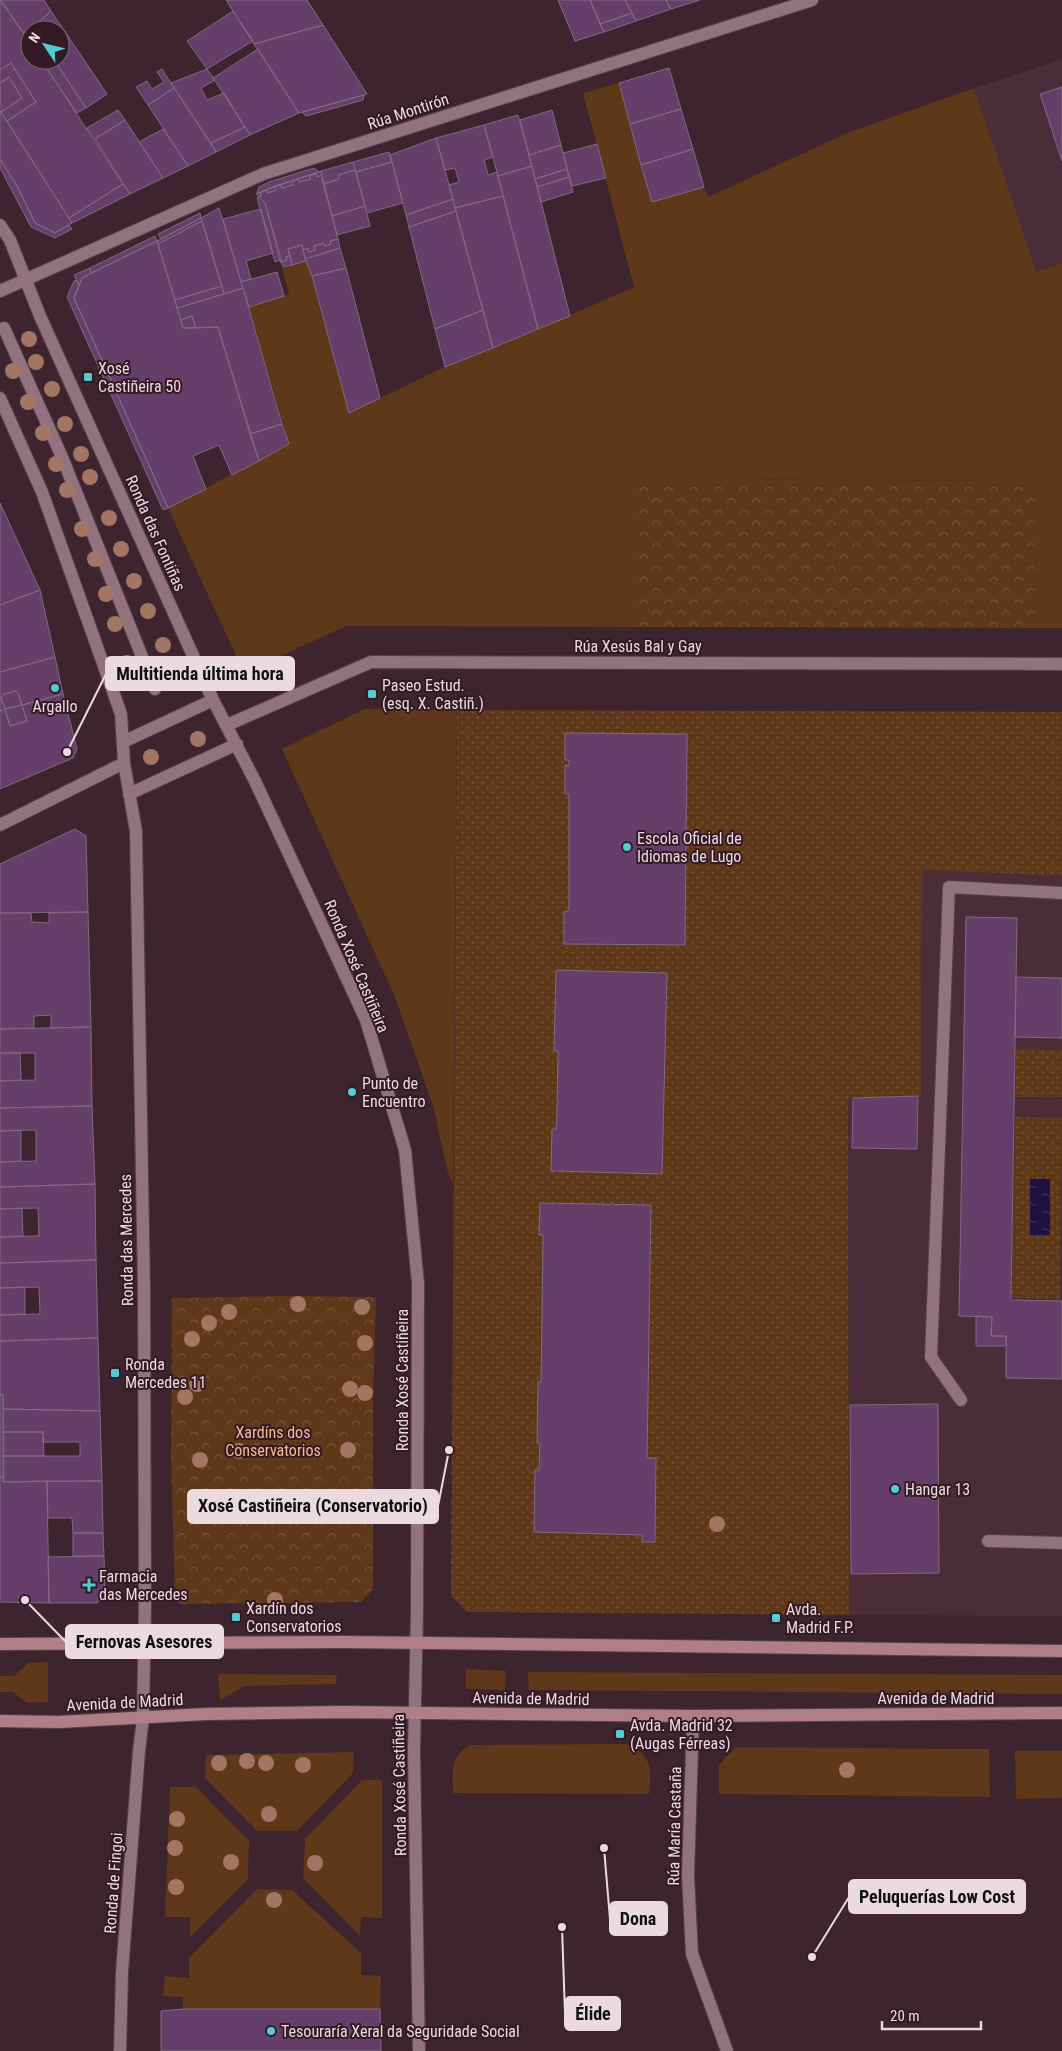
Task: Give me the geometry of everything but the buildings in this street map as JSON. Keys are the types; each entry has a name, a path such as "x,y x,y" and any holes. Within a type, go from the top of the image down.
{"street":[{"name":"Rúa Montirón","path":"0,291 263,174 812,0"},
{"name":"Ronda das Fontiñas","path":"0,225 10,240 25,280 213,700 236,744"},
{"path":"4,328 62,457 155,689"},
{"path":"0,398 45,501 121,714 124,763 0,824"},
{"name":"Rúa Xesús Bal y Gay","path":"227,725 371,662 1062,664"},
{"path":"123,742 213,700"},
{"path":"129,794 236,744"},
{"name":"Ronda Xosé Castiñeira","path":"236,744 366,1020 405,1150 418,1283 414,1714 419,2051"},
{"name":"Ronda das Mercedes","path":"124,763 136,841 144,1299 143,1718"},
{"path":"960,1400 931,1357 949,887 1062,893"},
{"path":"988,1541 1062,1543"},
{"path":"0,1644 416,1643 1062,1651"},
{"name":"Avenida de Madrid","path":"0,1720 59,1722 206,1714 343,1712 693,1716 1062,1713"},
{"name":"Rúa María Castaña","path":"693,1716 688,1875 692,1954 727,2051"},
{"name":"Ronda de Fingoi","path":"120,2051 122,1972 138,1751 143,1718"}],"shaded area":[{"path":"1062,59 1062,263 1036,271 974,88"},
{"path":"922,870 1062,876 1062,1616 849,1615 848,1097 921,1096"}],"green space":[{"path":"619,83 652,202 704,187 708,197 847,133 974,88 1036,271 1062,263 1062,628 1035,628 1035,481 638,479 637,627 346,626 244,673 168,508 289,444 249,307 289,294 282,268 307,260 349,413 445,367 500,346 634,287 583,93"},
{"path":"637,479 1035,481 1035,628 637,627"},
{"path":"364,709 457,710 453,1184 448,1173 433,1106 395,997 282,749"},
{"path":"457,710 1062,712 1062,876 922,870 921,1096 848,1098 849,1615 467,1612 451,1596"},
{"path":"1016,1049 1062,1050 1062,1097 1015,1097"},
{"path":"1015,1117 1062,1118 1060,1299 1012,1298"},
{"name":"Xardíns dos Conservatorios","path":"376,1297 373,1402 373,1589 361,1602 181,1604 175,1600 171,1452 172,1298"},
{"path":"48,1662 48,1702 27,1703 13,1692 0,1692 0,1676 14,1676 28,1663"},
{"path":"466,1669 506,1671 505,1690 466,1689"},
{"path":"528,1672 1062,1675 1062,1694 529,1690"},
{"path":"218,1674 337,1675 336,1684 245,1686 220,1700"},
{"path":"627,1744 641,1753 649,1764 649,1794 453,1793 455,1760 470,1745"},
{"path":"736,1747 989,1749 990,1797 719,1794 719,1765"},
{"path":"1015,1751 1062,1751 1062,1798 1016,1799"},
{"path":"354,1752 353,1773 297,1831 257,1831 205,1778 206,1755"},
{"path":"362,1780 382,1780 382,1918 361,1917 360,1936 303,1878 305,1839"},
{"path":"170,1787 196,1787 249,1841 248,1879 190,1937 190,1917 165,1917"},
{"path":"257,1889 292,1890 361,1953 361,1975 381,1976 380,2009 183,2009 183,1997 163,1996 165,1976 189,1978 189,1958"}],"water":[{"path":"1030,1179 1050,1179 1050,1235 1030,1235"}],"place":[{"name":"Xosé Castiñeira 50","path":"88,377"},
{"name":"Argallo","path":"55,688"},
{"name":"Paseo Estud. (esq. X. Castiñ.)","path":"372,694"},
{"name":"Multitienda última hora","path":"67,752"},
{"name":"Escola Oficial de Idiomas de Lugo","path":"627,847"},
{"name":"Punto de Encuentro","path":"352,1092"},
{"name":"Ronda Mercedes 11","path":"115,1373"},
{"name":"Xosé Castiñeira (Conservatorio)","path":"449,1450"},
{"name":"Hangar 13","path":"895,1489"},
{"name":"Farmacia das Mercedes","path":"89,1585"},
{"name":"Fernovas Asesores","path":"25,1600"},
{"name":"Xardín dos Conservatorios","path":"236,1617"},
{"name":"Avda. Madrid F.P.","path":"776,1618"},
{"name":"Avda. Madrid 32 (Augas Férreas)","path":"620,1734"},
{"name":"Dona","path":"604,1848"},
{"name":"Élide","path":"562,1927"},
{"name":"Peluquerías Low Cost","path":"812,1957"},
{"name":"Tesouraría Xeral da Seguridade Social","path":"271,2031"}]}
